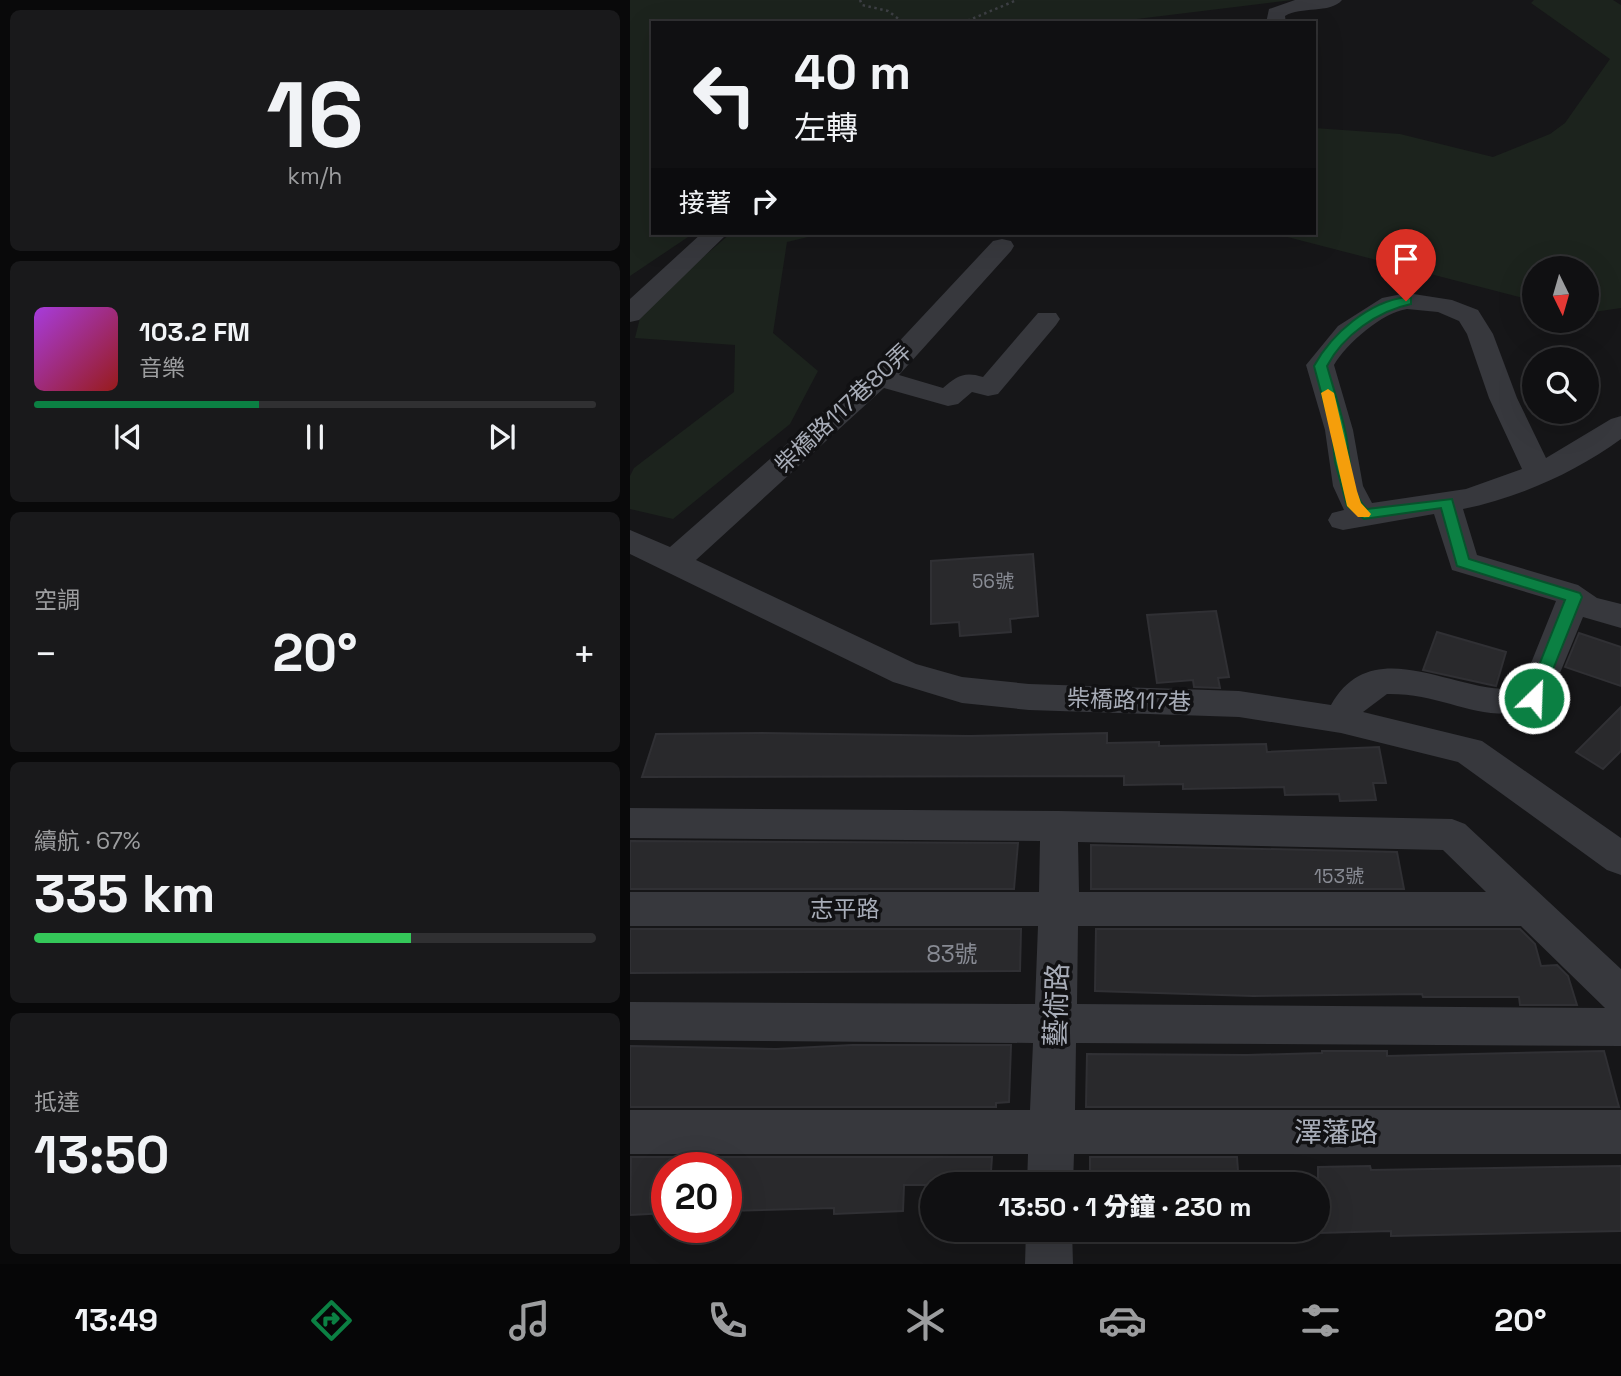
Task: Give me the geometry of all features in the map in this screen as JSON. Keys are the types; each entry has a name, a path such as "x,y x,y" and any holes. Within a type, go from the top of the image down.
{"street":[{"path":"1275,21 1276,13 1286,7 1333,0"},
{"path":"630,314 673,270 714,235"},
{"name":"柴橋路117巷80弄","path":"675,561 880,378 1002,246"},
{"path":"1544,472 1535,466 1503,398 1480,334 1469,316 1443,306 1406,301 1391,303 1347,332 1328,352 1320,366 1339,433 1354,517 1446,503 1544,472 1621,425"},
{"path":"880,378 948,398 968,381 988,388 1046,319"},
{"path":"1446,503 1462,562 1574,597 1596,610 1621,616"},
{"name":"柴橋路117巷","path":"630,541 905,673 962,690 1029,697 1238,704 1341,720 1469,751 1621,859"},
{"path":"1341,720 1353,699 1363,690 1385,682 1417,682 1495,702 1517,702 1534,698 1574,597"},
{"path":"630,823 1059,826 1451,835 1621,996"},
{"name":"藝術路","path":"1050,1172 1059,910 1059,826"},
{"name":"志平路","path":"630,909 1059,910"},
{"path":"1059,910 1527,909"},
{"path":"630,1021 1621,1027"},
{"path":"630,1132 1051,1131"},
{"name":"澤藩路","path":"1051,1131 1621,1132"},
{"path":"1049,1242 1049,1264"}],"path":[{"path":"860,0 862,5 888,10 902,21"},
{"path":"966,21 1017,0"}],"shaded area":[{"path":"630,0 1292,0 1120,21 651,21 651,235 691,235 630,276"},
{"path":"1534,0 1613,0 1621,5 1621,308 1600,311 1600,256 1522,256 1522,298 1280,235 1316,235 1316,128 1400,134 1493,157 1550,134 1565,123 1610,59 1531,3"},
{"path":"729,235 817,235 787,242 773,333 818,371 790,424 673,519 630,509 630,476 634,468 734,392 735,345 635,338 642,310"}],"building":[{"path":"1033,554 1038,616 1010,619 1011,632 960,636 959,622 931,624 931,561"},
{"path":"1216,611 1229,677 1218,678 1220,688 1194,687 1193,680 1157,683 1147,615"},
{"path":"1437,632 1506,652 1496,686 1423,670"},
{"path":"1579,633 1621,647 1621,686 1565,667"},
{"path":"1621,707 1621,751 1603,769 1576,752"},
{"path":"1107,733 1107,743 1159,742 1159,746 1266,744 1267,752 1379,747 1386,783 1373,783 1376,800 1340,801 1339,794 1285,795 1284,787 1183,789 1183,784 1124,785 1124,776 642,777 656,734 969,736"},
{"path":"630,841 1018,843 1014,889 630,889"},
{"path":"1091,845 1397,852 1404,889 1091,889"},
{"path":"630,929 1021,929 1020,971 630,973"},
{"path":"1096,929 1520,929 1535,944 1541,966 1557,965 1568,976 1577,1005 1520,1005 1519,997 1423,997 1422,994 1253,996 1095,991"},
{"path":"852,1045 1011,1045 1009,1102 996,1103 996,1107 630,1107 630,1046 776,1049"},
{"path":"1387,1051 1387,1056 1604,1051 1619,1107 1086,1107 1087,1054 1247,1055"},
{"path":"631,1157 651,1157 651,1214 630,1215"},
{"path":"742,1157 992,1157 991,1172 920,1172 920,1185 904,1185 903,1211 834,1214 834,1208 742,1211"},
{"path":"1090,1157 1237,1157 1238,1172 1090,1172"},
{"path":"1370,1166 1371,1170 1621,1166 1621,1231 1391,1236 1391,1231 1330,1233 1330,1172 1318,1172 1318,1167"}],"slow traffic":[{"path":"1328,393 1354,506 1364,514"}],"route":[{"path":"1406,301 1391,303 1347,332 1328,352 1320,366 1339,433 1342,462 1354,506 1364,514 1446,503 1462,562 1514,576 1574,597 1534,698"}]}
